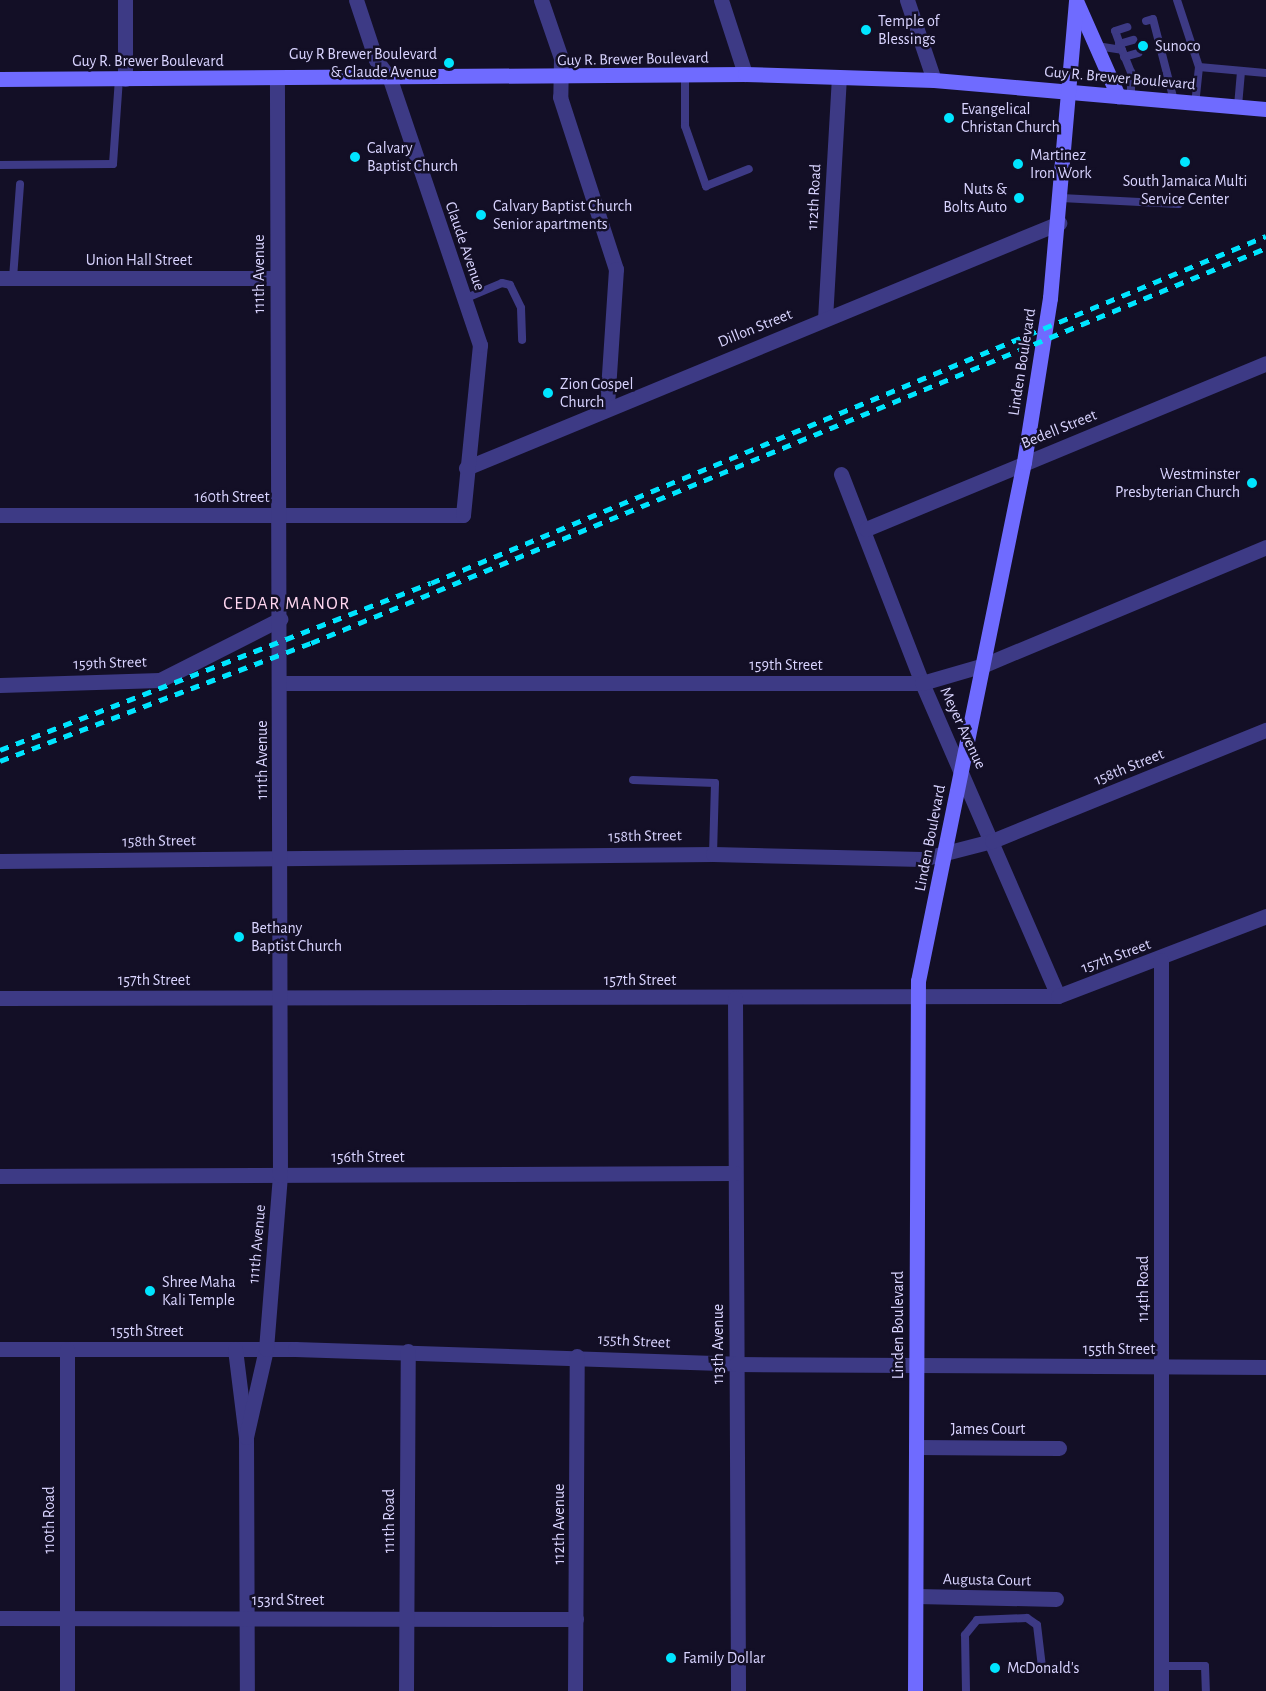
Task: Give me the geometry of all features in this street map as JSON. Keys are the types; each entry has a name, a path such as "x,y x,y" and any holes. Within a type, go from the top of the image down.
{"main road":[{"path":"1076,0 1096,46 1124,97"},
{"name":"Linden Boulevard","path":"915,1691 917,997 1024,462 1059,223 1076,0"},
{"name":"Guy R. Brewer Boulevard","path":"0,79 558,79 745,74 934,80 1266,109"}],"street":[{"path":"122,79 125,0"},
{"name":"Claude Avenue","path":"356,0 376,60 390,79 480,345 463,515"},
{"path":"541,0 561,58 558,79 616,270 607,406"},
{"path":"721,0 745,74"},
{"path":"907,0 934,80"},
{"name":"112th Road","path":"825,319 839,78"},
{"name":"111th Avenue","path":"246,1437 266,1349 280,1175 277,80"},
{"name":"Dillon Street","path":"466,468 607,406 1059,223"},
{"name":"Union Hall Street","path":"7,278 277,278"},
{"name":"Bedell Street","path":"866,529 1266,363"},
{"name":"Meyer Avenue","path":"841,474 866,529 922,683 962,769 1058,996"},
{"name":"160th Street","path":"0,515 463,515"},
{"name":"159th Street","path":"280,682 922,683 984,665 1266,547"},
{"name":"159th Street","path":"0,684 160,680 280,619"},
{"name":"158th Street","path":"0,861 713,854 922,859 993,842 1266,730"},
{"name":"157th Street","path":"0,999 1058,996 1161,960 1266,916"},
{"name":"114th Road","path":"1161,960 1161,1691"},
{"name":"113th Avenue","path":"735,998 738,1691"},
{"name":"156th Street","path":"0,1176 735,1173"},
{"name":"155th Street","path":"0,1349 408,1351 736,1364 1266,1367"},
{"name":"110th Road","path":"67,1349 67,1691"},
{"name":"111th Avenue","path":"235,1349 246,1437 247,1691"},
{"name":"111th Road","path":"406,1691 408,1351"},
{"name":"112th Avenue","path":"575,1691 577,1356"},
{"name":"James Court","path":"916,1447 1059,1448"},
{"name":"Augusta Court","path":"916,1596 1056,1599"},
{"name":"153rd Street","path":"0,1618 576,1619"}],"lane":[{"path":"1177,0 1199,67 1195,103"},
{"path":"1146,21 1153,19 1154,33 1174,101"},
{"path":"1124,97 1122,51 1115,31 1127,27"},
{"path":"1122,51 1134,40"},
{"path":"1096,46 1138,53"},
{"path":"1199,67 1266,73"},
{"path":"1238,106 1241,71"},
{"path":"685,76 685,126 706,186 749,169"},
{"path":"0,165 113,164 122,79"},
{"path":"7,278 20,184"},
{"path":"1061,198 1179,204"},
{"path":"464,299 502,283 510,285 521,308 522,340"},
{"path":"633,780 715,783 713,854"},
{"path":"966,1691 965,1635 977,1620 1027,1618 1042,1636 1042,1667"},
{"path":"1161,1666 1205,1666 1206,1691"}],"railway":[{"path":"0,750 431,583 1266,236"},
{"path":"0,761 311,643 1266,248"}],"place":[{"name":"Temple of Blessings","path":"866,30"},
{"name":"Sunoco","path":"1143,46"},
{"name":"Guy R Brewer Boulevard & Claude Avenue","path":"449,63"},
{"name":"Evangelical Christan Church","path":"949,118"},
{"name":"Calvary Baptist Church","path":"355,157"},
{"name":"South Jamaica Multi Service Center","path":"1185,162"},
{"name":"Martinez Iron Work","path":"1018,164"},
{"name":"Nuts & Bolts Auto","path":"1019,198"},
{"name":"Calvary Baptist Church Senior apartments","path":"481,215"},
{"name":"Zion Gospel Church","path":"548,393"},
{"name":"Westminster Presbyterian Church","path":"1252,483"},
{"name":"Bethany Baptist Church","path":"239,937"},
{"name":"Shree Maha Kali Temple","path":"150,1291"},
{"name":"Family Dollar","path":"671,1658"},
{"name":"McDonald's","path":"995,1668"}],"district":[{"name":"CEDAR MANOR","path":"287,604"}]}
